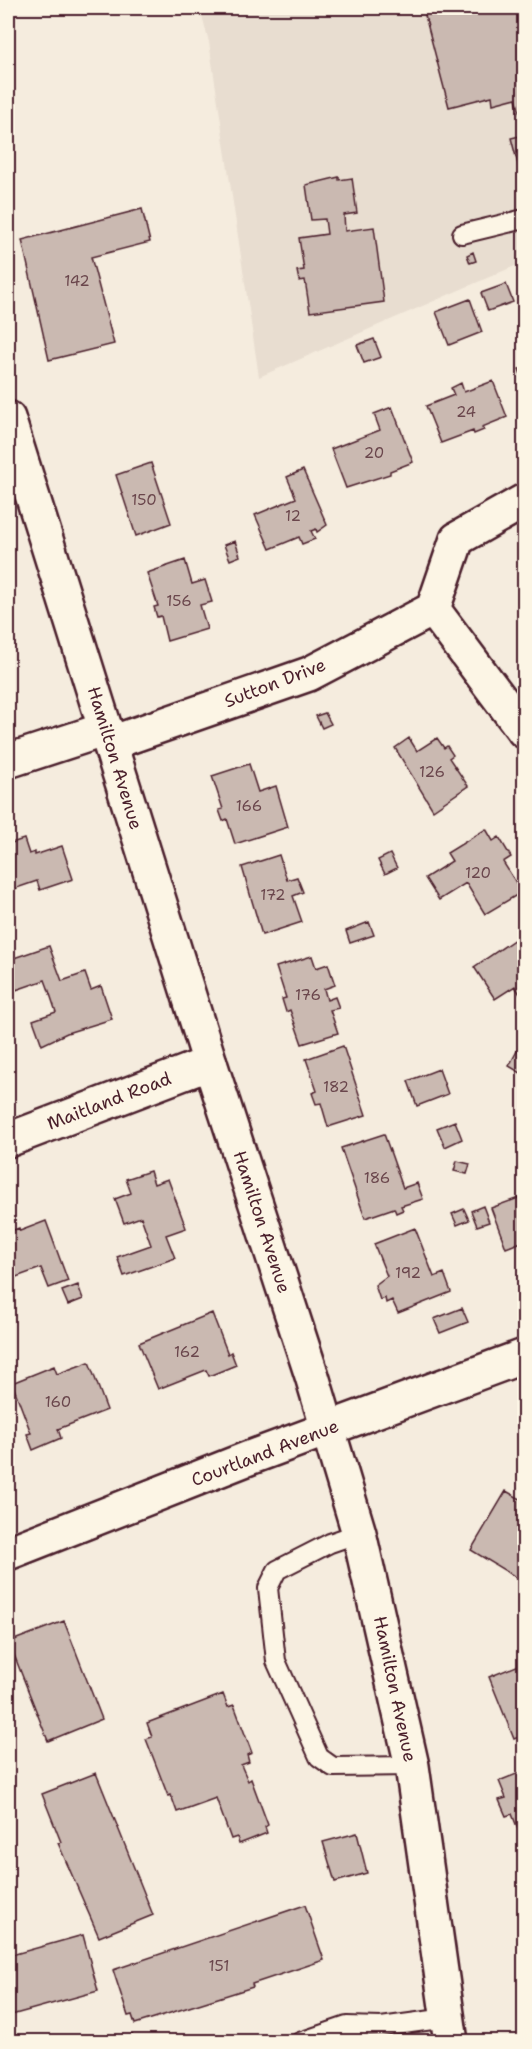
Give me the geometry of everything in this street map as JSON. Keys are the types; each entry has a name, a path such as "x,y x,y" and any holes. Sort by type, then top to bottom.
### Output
{"street":[{"name":"Hamilton Avenue","path":"8,418 210,1063 329,1429 359,1533 412,1766 449,2030"},
{"path":"525,501 457,539 433,609 525,731"},
{"name":"Sutton Drive","path":"8,761 108,736 309,674 433,609"},
{"name":"Maitland Road","path":"8,1140 210,1063"},
{"name":"Courtland Avenue","path":"8,1553 525,1356"}],"lane":[{"path":"462,234 525,219"},
{"path":"359,1533 330,1543 276,1569 268,1588 276,1661 319,1757 333,1767 412,1766"},
{"path":"300,2042 347,2026 449,2030"}],"shaded area":[{"path":"200,8 524,8 524,262 259,377 209,42"}],"building":[{"path":"423,8 524,8 524,130 516,98 493,104 492,96 449,107"},
{"path":"524,135 524,187 511,138"},
{"path":"339,177 339,180 352,178 357,213 344,215 345,231 374,227 384,302 310,312 305,280 299,281 297,271 304,270 299,238 327,234 325,219 311,220 306,185"},
{"path":"142,209 150,242 91,257 114,344 49,360 22,240"},
{"path":"473,252 476,261 470,263 467,255"},
{"path":"506,284 513,302 488,311 481,293"},
{"path":"470,299 482,332 449,345 436,312"},
{"path":"374,339 381,357 364,363 357,345"},
{"path":"524,368 524,383 519,369"},
{"path":"493,381 507,417 482,427 484,430 474,434 473,431 441,443 426,406 454,395 451,388 461,383 464,392"},
{"path":"392,407 413,462 390,471 390,474 346,488 331,449 380,430 374,414"},
{"path":"151,463 171,523 136,536 116,475"},
{"path":"303,470 327,525 317,532 316,529 311,531 315,539 302,544 299,537 270,549 255,515 296,498 287,477"},
{"path":"235,541 240,556 230,560 224,545"},
{"path":"185,560 192,584 205,580 212,602 200,605 207,629 167,641 161,616 157,617 154,607 158,606 147,573"},
{"path":"325,713 331,724 322,728 316,716"},
{"path":"409,738 417,751 437,738 444,748 447,746 453,755 449,758 468,786 433,810 395,748"},
{"path":"249,764 258,792 276,786 288,827 235,844 227,819 223,821 219,810 223,809 212,776"},
{"path":"486,829 493,841 499,837 511,857 503,862 522,892 485,914 466,883 439,900 425,878 452,861 447,853"},
{"path":"24,839 29,854 35,852 35,855 62,846 73,879 40,890 37,881 8,891 8,844"},
{"path":"390,854 397,868 385,874 378,860"},
{"path":"279,855 287,880 297,877 303,892 293,896 302,922 262,935 242,867"},
{"path":"369,922 374,935 350,943 346,931"},
{"path":"524,933 524,1001 515,986 495,999 474,967"},
{"path":"49,946 62,981 85,973 91,990 101,986 112,1019 67,1033 42,1045 33,1020 56,1012 45,980 16,990 8,960"},
{"path":"312,956 316,968 328,964 335,985 324,989 327,1000 335,997 339,1008 330,1010 338,1033 302,1044 290,1010 286,1012 282,999 286,998 276,967"},
{"path":"524,1038 524,1075 509,1066"},
{"path":"343,1046 366,1115 328,1127 321,1103 316,1104 312,1093 317,1091 306,1059"},
{"path":"439,1069 448,1094 417,1106 408,1081"},
{"path":"455,1121 462,1139 445,1147 437,1128"},
{"path":"384,1134 403,1188 417,1183 423,1199 401,1206 403,1210 396,1213 394,1208 365,1218 341,1148"},
{"path":"457,1161 470,1164 467,1174 454,1171"},
{"path":"150,1171 154,1184 168,1179 186,1228 166,1235 175,1258 124,1276 117,1257 151,1245 141,1217 124,1223 115,1199 131,1193 126,1179"},
{"path":"524,1196 524,1241 506,1248 491,1208"},
{"path":"483,1206 489,1222 477,1226 471,1211"},
{"path":"464,1209 469,1220 457,1225 452,1214"},
{"path":"46,1221 68,1281 49,1288 41,1268 8,1280 8,1232 19,1228 20,1231"},
{"path":"415,1228 434,1277 444,1273 451,1292 398,1313 392,1300 386,1303 385,1298 380,1300 375,1285 387,1276 374,1244"},
{"path":"78,1285 83,1299 68,1305 62,1291"},
{"path":"462,1308 468,1322 440,1333 434,1319"},
{"path":"212,1313 228,1354 231,1352 236,1365 209,1376 206,1370 158,1389 139,1343"},
{"path":"89,1362 107,1410 58,1429 61,1438 33,1450 27,1434 31,1433 12,1383 54,1366 57,1374"},
{"path":"506,1491 524,1501 524,1582 471,1550"},
{"path":"64,1621 102,1719 48,1741 9,1642"},
{"path":"524,1663 524,1735 514,1739 489,1677"},
{"path":"223,1694 228,1707 234,1705 252,1753 247,1755 249,1762 241,1765 248,1781 251,1779 268,1825 265,1827 267,1833 239,1844 237,1837 231,1839 216,1798 177,1812 171,1795 168,1796 146,1739 152,1737 147,1723"},
{"path":"524,1771 524,1836 522,1831 519,1832 512,1814 506,1816 499,1800 506,1798 499,1781"},
{"path":"96,1773 153,1915 99,1937 58,1843 61,1842 42,1794"},
{"path":"357,1833 367,1873 335,1882 323,1842"},
{"path":"305,1905 324,1960 252,1984 253,1987 135,2024 132,2015 128,2016 113,1970"},
{"path":"83,1935 98,1991 8,2016 8,1956"}]}
